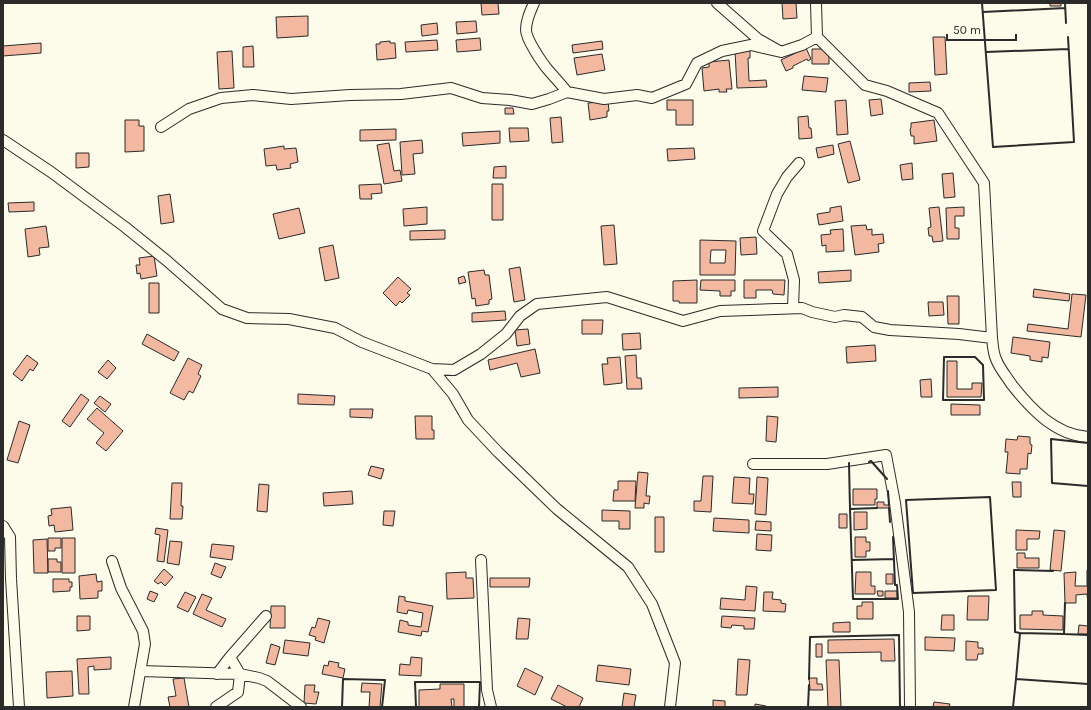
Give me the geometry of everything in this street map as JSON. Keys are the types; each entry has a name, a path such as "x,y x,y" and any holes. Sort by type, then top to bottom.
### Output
{"street":[{"path":"534,3 527,19 526,31 530,41 548,70 560,82 567,92"},
{"path":"717,3 758,39 780,52"},
{"path":"816,3 818,37 865,85 887,91 938,113 984,183 992,338 996,360 1007,378 1028,405 1050,424 1079,436 1088,437"},
{"path":"161,127 189,109 214,100 253,95 291,99 350,94 401,94 450,88 482,98 510,100 532,104 567,92 604,99 636,95 652,98 686,84 697,63 722,51 752,45 780,52 802,45 818,37"},
{"path":"3,140 51,172 124,227 166,260 222,309 247,318 289,319 335,328 362,342 432,369 454,370 481,354 506,334 520,316 537,304 606,297 683,321 720,311 802,308 812,312 835,317 844,315 862,317 874,327 890,330 959,334 992,338"},
{"path":"793,308 794,280 788,254 764,231 777,194 787,177 799,163"},
{"path":"432,369 453,394 468,420 498,452 557,510 628,567 652,604 675,663 670,707"},
{"path":"754,464 827,464 886,455 895,502 909,612 910,707"},
{"path":"3,526 10,537 11,579 19,707"},
{"path":"481,560 487,690 491,707"},
{"path":"112,561 121,588 143,631 145,644 134,707"},
{"path":"217,674 266,616"},
{"path":"216,707 238,692 240,674 230,657"},
{"path":"140,671 240,674 259,678 267,681 301,707"}],"building":[{"path":"481,3 498,3 499,14 482,15"},
{"path":"782,3 796,3 797,18 783,19"},
{"path":"1050,3 1061,3 1061,6 1050,6"},
{"path":"308,16 308,36 277,38 276,17"},
{"path":"476,21 477,32 457,34 456,22"},
{"path":"437,23 438,34 422,36 421,25"},
{"path":"933,37 945,37 947,74 935,75"},
{"path":"480,38 481,50 457,52 456,40"},
{"path":"437,40 438,50 406,52 405,42"},
{"path":"390,41 390,43 395,43 396,58 377,60 376,44"},
{"path":"602,41 603,49 573,53 572,45"},
{"path":"41,43 41,53 3,56 3,46"},
{"path":"253,46 254,67 243,67 243,47"},
{"path":"806,48 811,59 808,61 807,59 786,71 781,60"},
{"path":"812,49 829,49 829,64 812,64"},
{"path":"750,50 750,58 748,58 749,81 766,80 767,87 737,88 735,51"},
{"path":"232,51 234,88 219,89 217,52"},
{"path":"602,54 605,70 577,75 574,58"},
{"path":"729,60 732,89 726,89 727,92 719,92 719,89 704,91 702,68 709,67 709,62"},
{"path":"804,76 828,78 826,92 802,90"},
{"path":"930,82 931,91 909,92 909,83"},
{"path":"881,99 883,114 871,116 869,100"},
{"path":"667,100 693,100 693,125 676,125 676,110 667,110"},
{"path":"846,100 848,134 837,135 835,101"},
{"path":"608,101 609,111 607,111 607,117 590,120 588,103"},
{"path":"505,108 513,108 514,114 505,114"},
{"path":"808,116 812,138 799,139 798,117"},
{"path":"561,117 563,142 552,143 550,118"},
{"path":"125,120 139,120 139,126 144,126 144,151 125,152"},
{"path":"934,120 937,141 914,144 914,136 911,136 910,129 911,123"},
{"path":"509,128 528,128 529,141 510,142"},
{"path":"396,129 396,140 360,141 360,130"},
{"path":"500,131 500,143 463,146 462,133"},
{"path":"422,140 423,153 413,154 415,174 402,175 400,142"},
{"path":"850,141 860,180 848,183 838,144"},
{"path":"389,143 394,171 400,170 402,181 384,184 377,145"},
{"path":"833,145 834,154 818,158 816,148"},
{"path":"284,146 284,149 296,148 298,162 290,164 291,168 277,170 276,165 266,166 264,149"},
{"path":"694,148 695,159 668,161 667,149"},
{"path":"76,153 89,153 89,167 76,168"},
{"path":"912,163 913,179 902,180 900,165"},
{"path":"506,166 506,178 493,178 494,167"},
{"path":"953,173 955,197 944,198 942,174"},
{"path":"381,184 382,193 371,194 372,199 360,199 359,185"},
{"path":"492,184 503,184 503,220 492,220"},
{"path":"170,194 174,222 161,224 158,196"},
{"path":"34,202 34,211 9,212 8,203"},
{"path":"841,206 843,221 819,225 817,214 830,212 830,208"},
{"path":"427,207 427,224 404,226 403,209"},
{"path":"939,207 943,241 933,242 932,236 929,236 928,228 931,227 929,208"},
{"path":"964,207 964,216 955,216 955,228 959,228 959,239 947,239 946,208"},
{"path":"299,208 305,233 279,239 273,214"},
{"path":"614,225 617,264 604,265 601,226"},
{"path":"866,225 867,230 872,229 872,235 883,234 884,243 878,244 879,252 855,255 851,226"},
{"path":"46,226 49,247 39,248 40,255 28,257 25,229"},
{"path":"843,229 844,251 826,252 826,245 822,246 821,235 831,234 830,230"},
{"path":"445,230 445,239 410,240 410,231"},
{"path":"756,237 757,254 741,255 740,238"},
{"path":"700,240 736,241 735,275 700,275","holes":["711,250 726,250 725,263 710,263"]},
{"path":"333,245 339,278 325,281 319,248"},
{"path":"154,256 157,276 141,279 140,273 137,274 136,265 140,265 139,258"},
{"path":"520,267 525,300 514,302 509,269"},
{"path":"484,270 485,275 489,275 492,299 489,300 489,304 476,306 475,298 472,299 468,272"},
{"path":"851,270 851,281 819,283 818,272"},
{"path":"464,276 466,282 459,284 458,278"},
{"path":"398,277 411,289 407,293 410,295 402,303 400,301 396,306 383,293"},
{"path":"697,280 697,303 679,303 679,301 673,301 673,281"},
{"path":"701,280 735,280 735,291 731,291 731,296 720,296 720,291 700,290"},
{"path":"744,280 785,280 784,295 773,294 772,290 756,290 756,298 744,298"},
{"path":"149,283 159,283 159,313 149,313"},
{"path":"1034,289 1070,294 1069,301 1033,297"},
{"path":"1072,294 1086,295 1081,337 1027,331 1028,324 1068,329"},
{"path":"947,296 959,296 959,324 948,324"},
{"path":"928,302 943,302 944,315 929,316"},
{"path":"505,311 506,320 472,322 472,313"},
{"path":"582,320 603,320 602,334 582,334"},
{"path":"528,329 530,344 517,346 515,330"},
{"path":"640,333 641,349 623,350 622,334"},
{"path":"147,334 179,352 174,361 142,344"},
{"path":"1013,337 1050,342 1048,358 1042,357 1042,362 1030,360 1030,356 1011,353"},
{"path":"875,345 876,361 847,363 846,347"},
{"path":"535,349 540,373 521,377 517,363 490,370 488,360"},
{"path":"27,355 38,363 33,371 30,369 22,381 13,374"},
{"path":"636,355 637,378 641,378 642,389 627,389 625,356"},
{"path":"620,357 622,383 604,385 602,364 608,364 607,358"},
{"path":"188,358 202,365 198,374 201,376 193,393 189,391 184,400 170,393"},
{"path":"108,360 116,368 107,379 98,372"},
{"path":"947,361 957,361 957,389 972,389 972,383 982,383 981,397 947,397"},
{"path":"931,379 932,397 921,397 920,380"},
{"path":"778,387 778,397 739,398 739,388"},
{"path":"81,394 89,400 70,427 62,421"},
{"path":"298,394 335,396 334,405 298,404"},
{"path":"100,396 111,404 105,412 94,403"},
{"path":"951,404 980,405 980,415 951,415"},
{"path":"97,408 123,431 106,451 96,443 104,433 87,419"},
{"path":"350,409 373,409 372,418 350,417"},
{"path":"415,416 432,416 432,430 434,430 434,439 416,439"},
{"path":"767,416 778,417 776,442 766,441"},
{"path":"19,421 30,425 18,463 7,460"},
{"path":"1018,436 1030,437 1030,444 1032,445 1031,454 1028,453 1027,469 1020,469 1020,474 1006,473 1008,452 1005,452 1006,439 1017,440"},
{"path":"371,466 384,469 381,479 368,475"},
{"path":"638,472 648,473 646,496 650,496 649,504 644,503 644,508 635,508"},
{"path":"703,476 713,476 711,512 694,511 694,501 701,501"},
{"path":"734,477 750,478 749,494 754,494 753,504 732,503"},
{"path":"757,477 768,478 766,515 755,514"},
{"path":"618,481 636,481 635,501 613,501 614,490 618,490"},
{"path":"1012,482 1021,482 1021,497 1013,497"},
{"path":"172,483 182,483 182,519 170,519"},
{"path":"259,484 269,485 267,512 257,511"},
{"path":"853,489 877,489 877,499 875,499 875,505 853,505"},
{"path":"352,491 353,504 324,506 323,493"},
{"path":"877,502 884,502 884,505 889,505 889,508 877,508"},
{"path":"71,507 73,530 55,532 54,525 49,526 48,516 52,515 51,509"},
{"path":"602,510 630,511 630,529 619,529 619,521 602,521"},
{"path":"384,511 395,511 393,526 383,525"},
{"path":"854,512 867,512 867,529 854,530"},
{"path":"839,514 847,514 847,528 839,528"},
{"path":"655,517 664,517 664,552 655,552"},
{"path":"714,518 749,520 749,533 713,531"},
{"path":"756,521 771,522 771,531 755,530"},
{"path":"156,528 168,530 164,562 157,561 160,535 155,534"},
{"path":"1016,530 1040,531 1039,539 1027,539 1027,550 1016,550"},
{"path":"1054,530 1065,531 1061,571 1050,570"},
{"path":"757,534 772,535 771,551 756,550"},
{"path":"855,537 866,537 866,542 870,542 870,551 866,551 866,557 855,557"},
{"path":"48,538 61,538 61,548 55,548 55,551 48,551"},
{"path":"62,538 75,538 75,573 62,573"},
{"path":"47,539 48,573 34,573 33,540"},
{"path":"170,541 182,542 179,565 167,563"},
{"path":"212,544 234,546 232,560 210,557"},
{"path":"1017,553 1025,553 1025,558 1039,558 1039,568 1017,568"},
{"path":"48,559 57,559 57,562 61,562 61,572 48,572"},
{"path":"215,563 226,567 221,578 211,574"},
{"path":"164,569 173,577 165,586 161,582 158,584 154,581"},
{"path":"1087,570 1088,605 1087,594 1076,595 1076,603 1065,603 1064,573 1076,572 1075,586 1087,586"},
{"path":"466,572 466,578 473,578 474,598 447,599 446,573"},
{"path":"856,572 871,572 871,586 875,586 875,594 855,594"},
{"path":"96,574 97,582 102,581 102,591 98,591 98,598 80,599 79,576"},
{"path":"886,574 893,574 893,584 886,584"},
{"path":"490,578 530,578 529,587 490,587"},
{"path":"53,579 69,579 69,582 72,582 70,591 53,592"},
{"path":"746,586 757,587 755,611 720,609 721,598 745,600"},
{"path":"150,591 158,594 154,602 147,599"},
{"path":"877,591 883,591 883,596 878,596"},
{"path":"885,591 897,591 897,598 885,598"},
{"path":"185,592 196,597 188,612 177,607"},
{"path":"764,592 773,592 772,599 781,600 781,603 786,604 785,612 763,611"},
{"path":"202,594 212,598 206,610 226,619 222,627 193,614"},
{"path":"399,596 405,597 405,601 433,606 428,632 422,631 421,636 398,632 400,620 408,622 408,625 421,627 423,613 408,610 407,614 397,612"},
{"path":"968,596 989,596 988,620 967,620"},
{"path":"862,602 873,602 873,619 857,619 857,606 862,606"},
{"path":"271,606 285,606 285,628 270,628"},
{"path":"1032,611 1043,611 1043,615 1063,616 1063,630 1020,629 1020,615 1032,615"},
{"path":"942,615 954,615 954,630 941,630"},
{"path":"77,616 90,616 90,630 77,631"},
{"path":"722,616 755,618 754,629 744,629 744,626 732,625 731,628 721,627"},
{"path":"318,618 330,621 324,643 315,640 316,637 309,635 312,627 315,628"},
{"path":"518,618 530,619 528,639 516,639"},
{"path":"850,622 850,632 833,632 833,623"},
{"path":"1079,625 1088,626 1088,634 1078,634"},
{"path":"925,637 955,638 954,651 925,650"},
{"path":"894,639 895,661 881,661 881,652 828,653 828,640"},
{"path":"285,640 310,643 308,656 283,653"},
{"path":"966,641 978,642 978,648 983,648 983,654 978,654 977,660 966,660"},
{"path":"271,644 280,647 275,665 266,663"},
{"path":"816,644 822,644 822,657 816,657"},
{"path":"111,657 111,669 94,670 94,666 88,667 89,694 79,694 77,659"},
{"path":"411,657 422,658 421,676 399,675 400,664 410,665"},
{"path":"738,659 750,660 747,695 736,695"},
{"path":"826,660 839,660 841,707 828,707"},
{"path":"329,661 339,663 338,667 345,669 343,678 322,674 324,665 328,666"},
{"path":"598,665 631,669 629,685 596,681"},
{"path":"525,668 543,677 535,695 517,686"},
{"path":"72,671 73,696 47,698 46,672"},
{"path":"184,678 189,707 170,707 168,697 176,696 173,679"},
{"path":"809,678 817,678 817,684 822,684 823,690 810,690"},
{"path":"362,683 382,684 380,707 369,707 370,692 361,692"},
{"path":"440,684 464,684 464,707 454,707 454,699 451,699 452,707 419,707 419,690 440,689"},
{"path":"305,685 315,685 314,692 319,692 316,704 304,703"},
{"path":"558,685 583,698 579,707 567,707 551,699"},
{"path":"624,693 636,695 634,707 622,707"},
{"path":"713,700 725,701 725,707 713,707"},
{"path":"934,702 950,704 949,707 933,707"},
{"path":"755,704 766,706 755,707"}],"wall":[{"path":"982,3 993,147 1074,142 1068,37"},
{"path":"1065,3 1066,23"},
{"path":"983,12 1065,8"},
{"path":"986,52 1068,49"},
{"path":"944,357 975,357 983,365 984,400 943,400 944,357"},
{"path":"1088,443 1051,439 1052,483 1088,486"},
{"path":"869,462 871,461 887,479"},
{"path":"849,463 850,509 877,508"},
{"path":"888,491 889,505"},
{"path":"990,497 996,590 913,593 906,500 990,497"},
{"path":"889,508 890,522"},
{"path":"850,509 853,599 898,599 897,585 895,585 893,537"},
{"path":"852,560 894,559"},
{"path":"1020,633 1015,632 1014,570 1053,571"},
{"path":"1065,603 1064,634 1088,635"},
{"path":"1064,634 1020,633 1016,679 1088,684"},
{"path":"809,679 810,637 899,635 900,707"},
{"path":"342,707 343,679 385,680 382,707"},
{"path":"1013,707 1016,679"},
{"path":"416,707 415,682 480,682 479,707"},
{"path":"808,707 809,685"}]}
